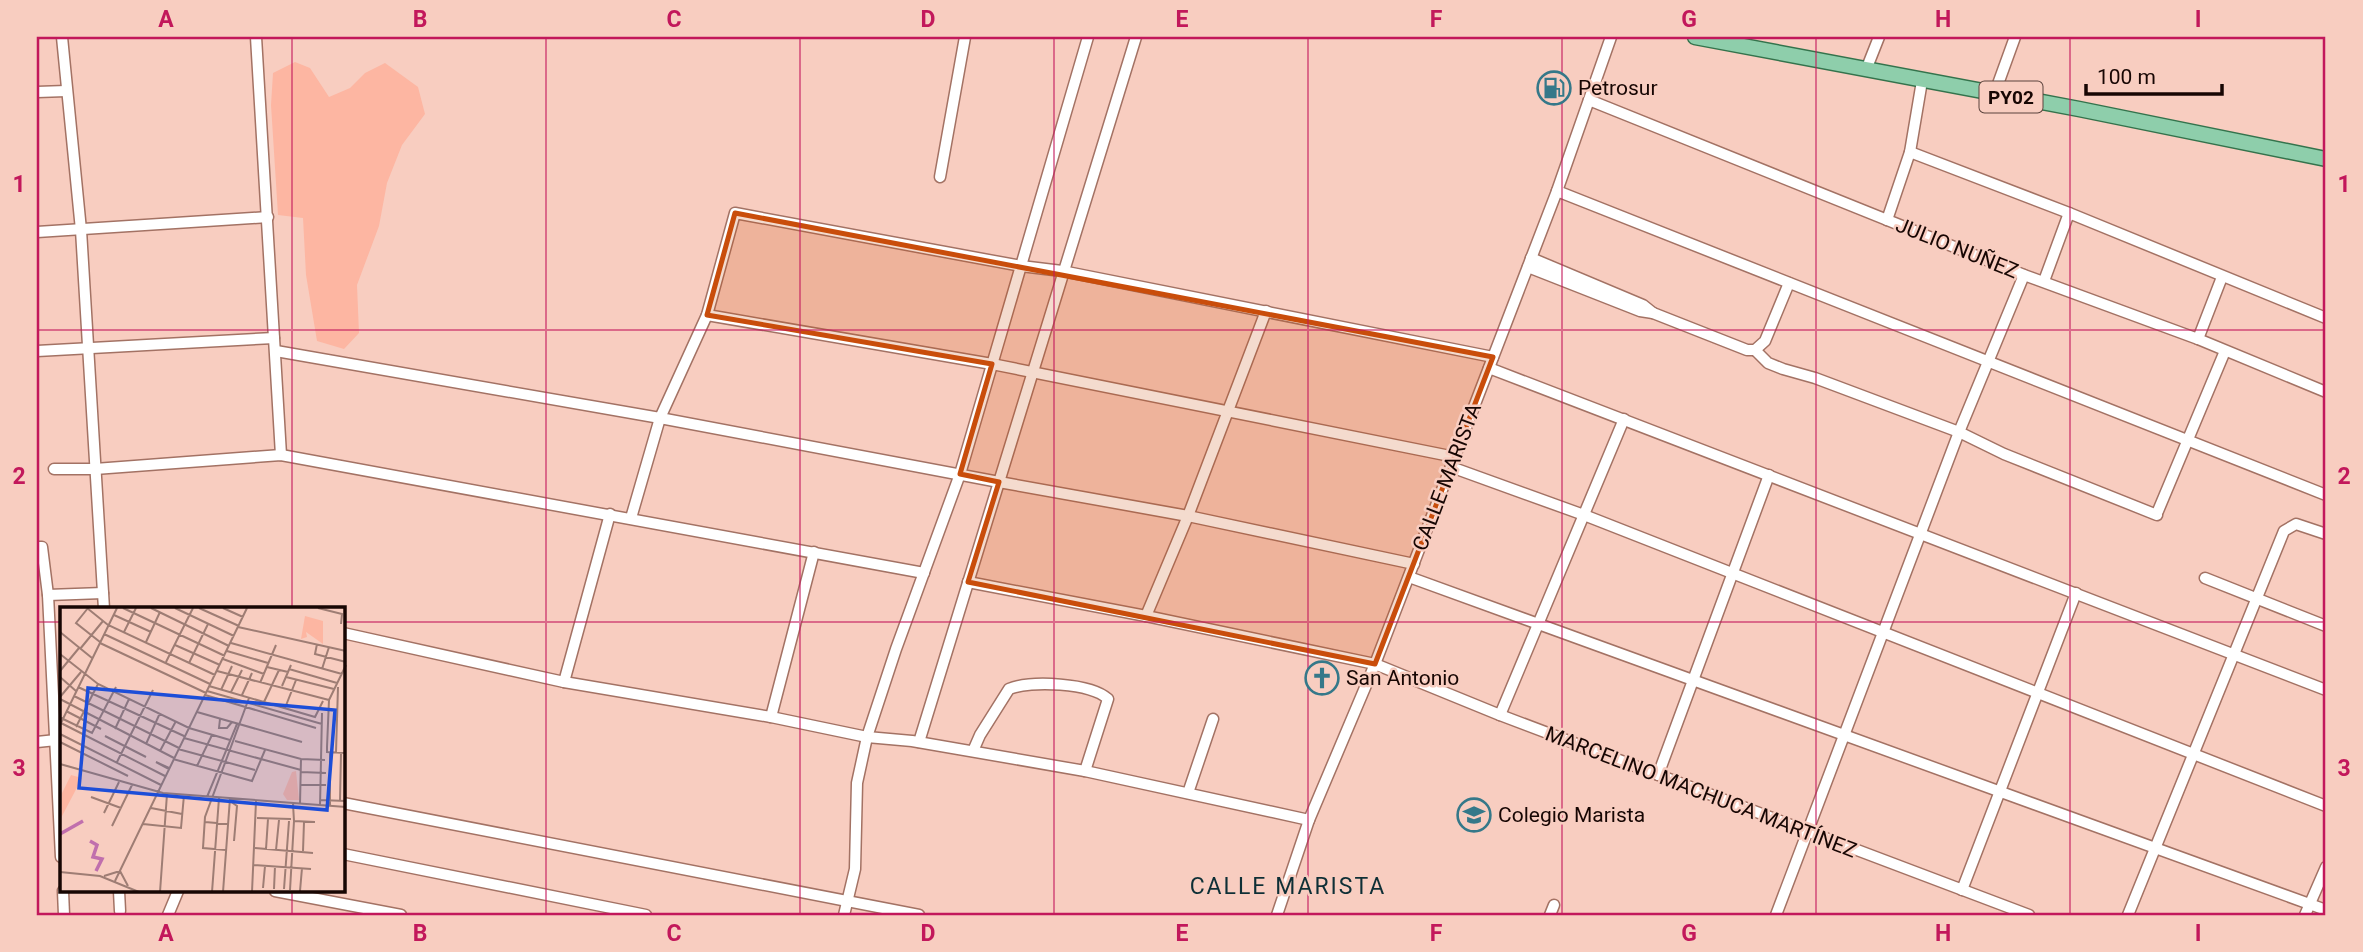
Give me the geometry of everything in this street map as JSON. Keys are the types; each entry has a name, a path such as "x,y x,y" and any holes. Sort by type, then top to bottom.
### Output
{"main road":[{"name":"PY02","path":"1695,37 2326,159"}],"street":[{"path":"62,37 81,230 104,607"},
{"path":"256,37 281,456"},
{"path":"940,177 965,37"},
{"path":"844,915 855,869 857,783 867,737 960,474 1088,37"},
{"path":"919,742 1136,37"},
{"name":"CALLE MARISTA","path":"1276,915 1309,820 1375,664 1530,263 1611,37"},
{"path":"1866,70 1879,37"},
{"path":"1994,94 2015,37"},
{"path":"1887,220 1910,152 1922,81"},
{"path":"37,92 66,91"},
{"name":"JULIO NUÑEZ","path":"1589,100 2024,275 2198,339 2326,392"},
{"path":"1910,152 2069,213 2326,318"},
{"path":"1557,191 2326,495"},
{"path":"631,518 660,418 707,315 735,213 1021,266 1062,271 1266,311 1491,362 1624,419 2326,690"},
{"path":"2043,281 2069,213"},
{"path":"37,232 268,217"},
{"path":"1530,263 1640,311 1653,313 1747,351 1755,350 1765,341 1789,283"},
{"path":"1776,915 1959,432 2024,275"},
{"path":"2198,339 2222,277"},
{"path":"1146,616 1188,516 1266,311"},
{"path":"707,315 992,364 1229,411 1453,462 2326,806"},
{"path":"37,351 274,338"},
{"path":"1755,350 1768,363 1815,377 1959,432 2004,454 2158,513 2225,351"},
{"path":"276,351 660,418 1188,516 1414,564"},
{"path":"1500,715 1624,419"},
{"path":"54,469 95,469 281,456 924,573"},
{"path":"1658,775 1769,475"},
{"path":"564,681 610,514"},
{"path":"2128,915 2284,531 2296,524 2326,534"},
{"path":"37,547 42,547 58,716 55,740 60,838"},
{"path":"771,717 814,552"},
{"path":"1409,577 1845,733 2326,910"},
{"path":"2205,579 2326,626"},
{"name":"MARCELINO MACHUCA MARTÍNEZ","path":"968,582 1375,664 1807,833 2029,915"},
{"path":"48,596 103,593"},
{"path":"1962,890 2076,593"},
{"path":"345,632 564,681 771,717 867,737 919,742 1085,771 1309,820"},
{"path":"973,751 1009,689 1031,684 1086,688 1107,696 1108,699 1085,771"},
{"path":"1188,793 1213,719"},
{"path":"37,742 55,740"},
{"path":"345,803 919,915"},
{"path":"345,854 646,915"},
{"path":"2305,915 2326,867"},
{"path":"63,892 64,915"},
{"path":"119,892 120,911"},
{"path":"168,915 178,892"},
{"path":"280,892 401,915"},
{"path":"575,915 578,902"}],"highlighted area":[{"path":"735,213 1493,357 1375,664 968,582 999,482 960,474 992,364 707,315"}],"shaded area":[{"path":"295,62 310,68 329,97 350,88 365,73 385,63 418,87 425,114 402,145 387,183 379,226 357,285 359,333 344,349 317,341 306,275 303,218 278,215 271,105 273,73"}],"place":[{"name":"Petrosur","path":"1554,88"},
{"name":"San Antonio","path":"1322,678"},
{"name":"Colegio Marista","path":"1474,815"}],"district":[{"name":"CALLE MARISTA","path":"1288,886"}]}
